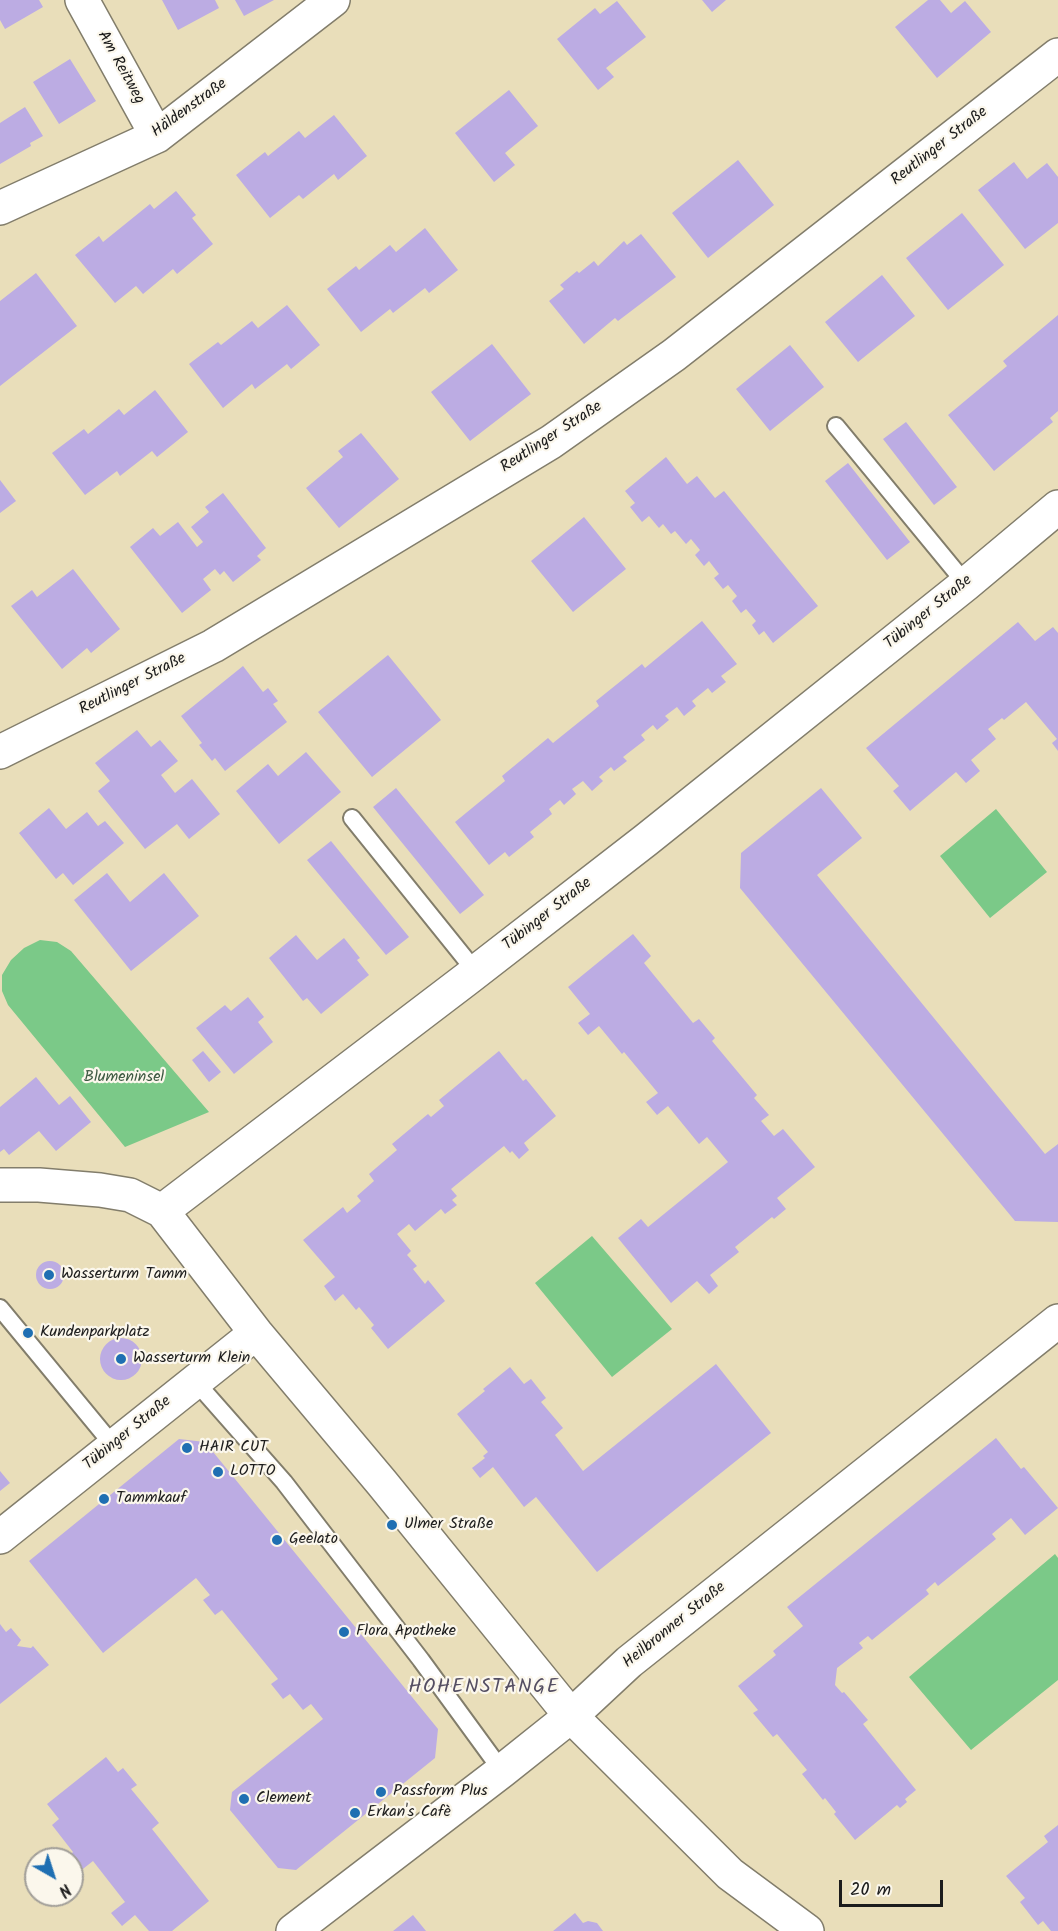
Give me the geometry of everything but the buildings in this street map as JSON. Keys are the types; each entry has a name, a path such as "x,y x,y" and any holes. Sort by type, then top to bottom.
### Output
{"street":[{"name":"Am Reitweg","path":"82,0 157,136"},
{"name":"Häldenstraße","path":"0,208 157,136 333,0"},
{"name":"Reutlinger Straße","path":"0,752 213,646 551,442 674,355 1058,55"},
{"name":"Tübinger Straße","path":"162,1211 646,840 966,584 1058,507"},
{"path":"0,1185 39,1185 100,1190 130,1196 162,1211 256,1333 382,1483 571,1716 730,1874 807,1931"},
{"name":"Heilbronner Straße","path":"293,1931 571,1716 629,1662 1058,1321"},
{"name":"Tübinger Straße","path":"0,1536 256,1333"}],"lane":[{"path":"836,426 966,584"},
{"path":"352,818 476,972"},
{"path":"0,1308 113,1445"},
{"path":"195,1381 284,1482 421,1660 502,1771"}],"green space":[{"path":"996,809 1047,872 990,918 940,856"},
{"name":"Blumeninsel","path":"40,940 57,942 71,951 209,1112 125,1147 8,1005 2,991 2,975 11,960 24,948"},
{"path":"592,1236 672,1329 612,1377 535,1283"},
{"path":"1055,1554 1058,1558 1058,1680 971,1750 909,1677"}],"place":[{"name":"Wasserturm Tamm","path":"49,1275"},
{"name":"Kundenparkplatz","path":"28,1333"},
{"name":"Wasserturm Klein","path":"121,1359"},
{"name":"HAIR CUT","path":"187,1448"},
{"name":"LOTTO","path":"218,1472"},
{"name":"Tammkauf","path":"104,1499"},
{"name":"Ulmer Straße","path":"392,1525"},
{"name":"Geelato","path":"277,1540"},
{"name":"Flora Apotheke","path":"344,1632"},
{"name":"Passform Plus","path":"381,1792"},
{"name":"Clement","path":"244,1799"},
{"name":"Erkan's Cafè","path":"355,1813"}],"district":[{"name":"HOHENSTANGE","path":"484,1689"}]}
